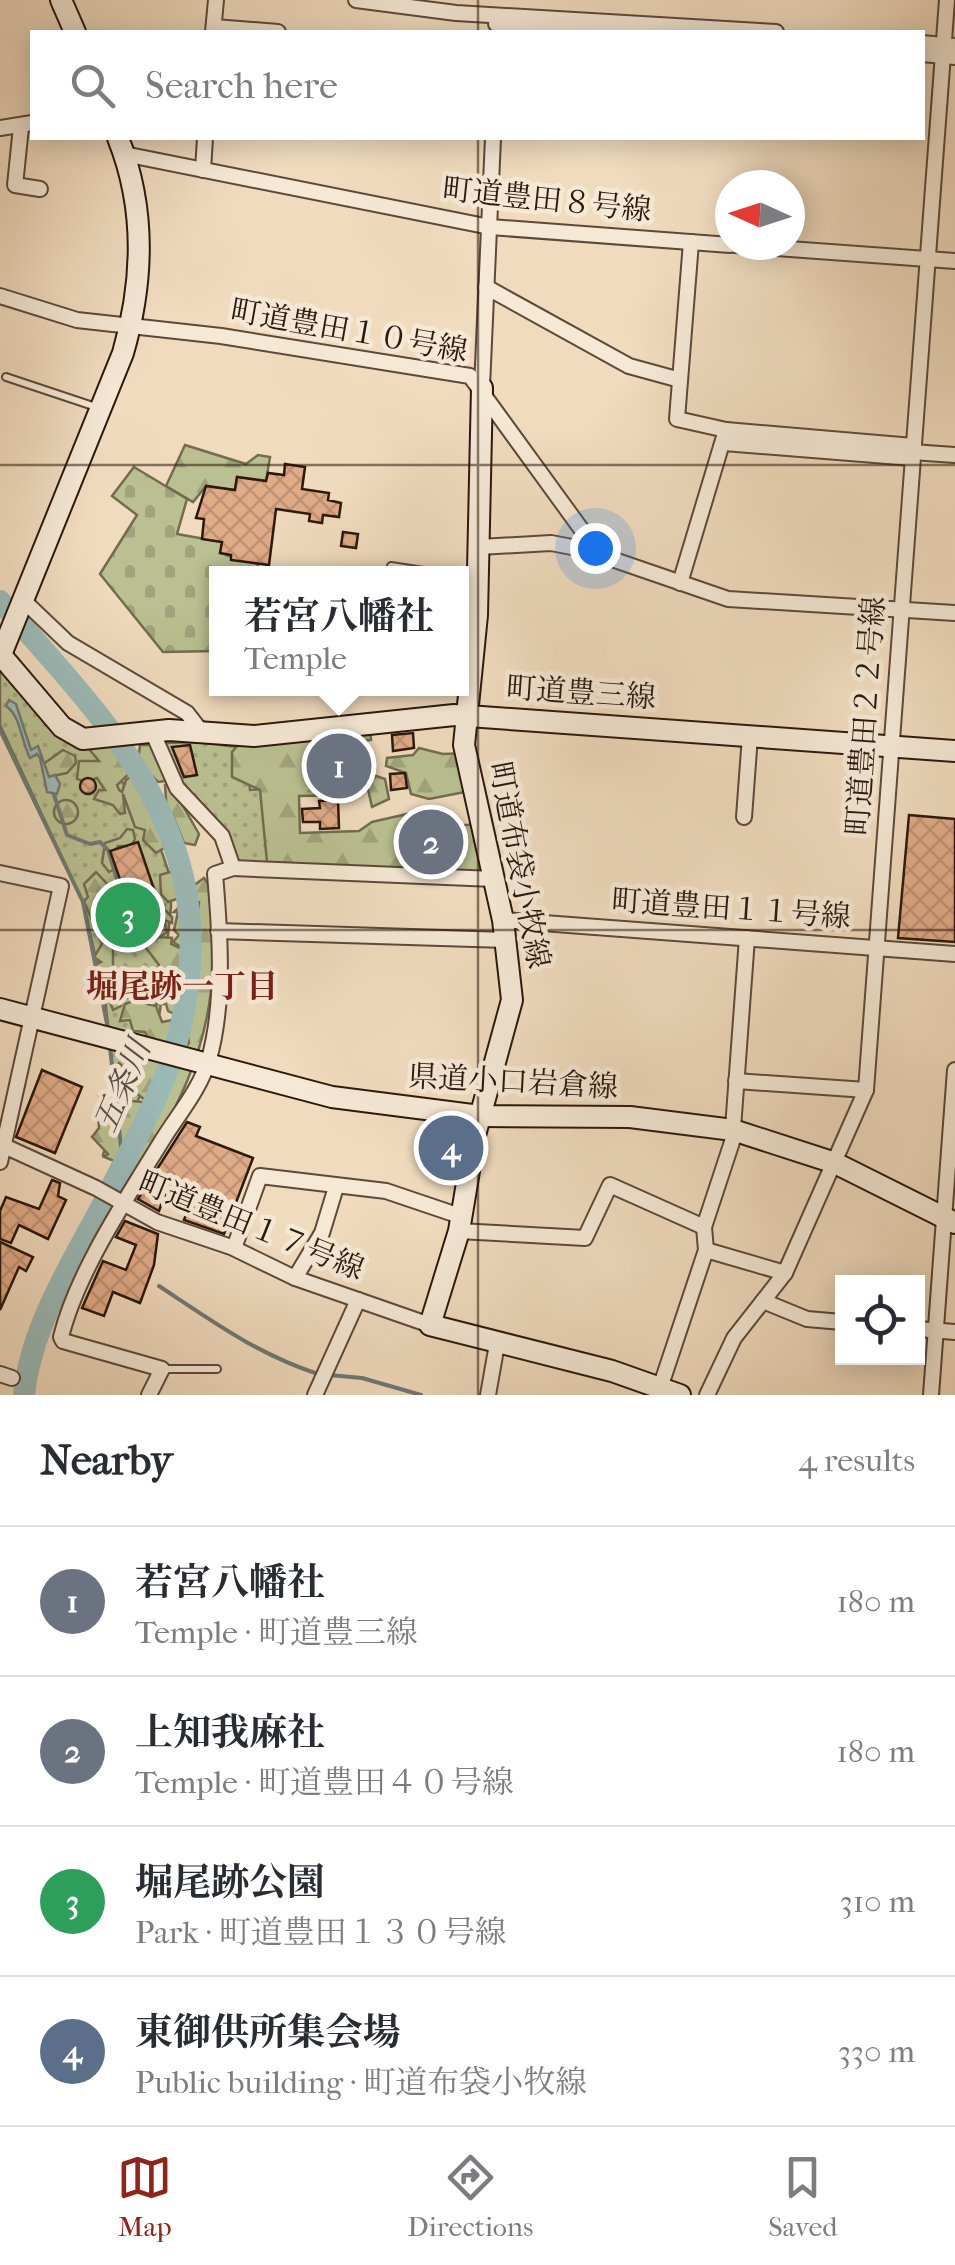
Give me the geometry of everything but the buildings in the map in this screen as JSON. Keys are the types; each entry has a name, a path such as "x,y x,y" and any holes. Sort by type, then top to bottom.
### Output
{"street":[{"path":"61,0 73,30"},
{"path":"214,30 216,0"},
{"path":"356,0 466,7 497,17 604,30"},
{"name":"町道豊田２２号線","path":"707,1395 734,1338 784,1273 866,1090 927,259 949,51 948,0"},
{"path":"497,17 739,30"},
{"path":"925,44 949,51"},
{"path":"0,128 27,125 15,184 40,189"},
{"path":"203,170 206,140"},
{"path":"482,388 493,140"},
{"path":"1,654 130,328 140,248 137,208 121,146"},
{"name":"町道豊田８号線","path":"121,146 203,170 490,227 715,244"},
{"path":"692,242 677,419 725,436 955,454"},
{"name":"町道豊田８号線","path":"805,250 955,261"},
{"path":"486,287 629,366 680,380"},
{"name":"町道豊田１０号線","path":"0,296 77,320 220,336 470,376 593,551"},
{"name":"町道布袋小牧線","path":"470,577 479,547 482,388"},
{"path":"680,583 725,436"},
{"path":"479,547 551,543 593,551 728,599 955,613"},
{"path":"23,601 68,644 187,713 201,731"},
{"name":"町道豊三線","path":"1,654 62,727 76,738 201,731 254,736 413,716 463,715 955,751"},
{"name":"町道布袋小牧線","path":"430,1325 460,1224 480,1116 512,1000 504,930 464,745 464,696"},
{"path":"147,732 177,788 222,836 233,868"},
{"path":"744,817 750,736"},
{"path":"150,1395 162,1369 63,1342 60,1337 74,1297 124,1205 196,1091 217,1000 214,874 233,868 494,879"},
{"path":"0,872 61,886 0,1162"},
{"name":"町道豊田１１号線","path":"218,930 504,930 747,938 955,954"},
{"path":"430,1325 612,1371 670,1391 706,1250 704,1227 732,1130 747,938"},
{"name":"県道小口岩倉線","path":"0,1010 332,1097 480,1116 630,1117 732,1130 835,1163 950,1220"},
{"path":"932,1395 950,1220 955,1070"},
{"path":"736,1081 866,1090"},
{"name":"町道豊田１７号線","path":"2,1145 96,1188 157,1222 234,1248 294,1278 430,1325"},
{"path":"234,1248 260,1176 386,1191 460,1224 586,1238 610,1185 704,1227"},
{"path":"294,1278 322,1233 336,1187"},
{"path":"706,1250 784,1273"},
{"path":"315,1395 358,1300"},
{"path":"763,1301 807,1319 835,1321"},
{"path":"925,1330 955,1332"},
{"path":"488,1395 497,1344"}],"lane":[{"path":"6,376 100,409"},
{"path":"162,1369 217,1368"}],"green space":[{"path":"185,445 246,464 258,455 270,457 266,481 237,478 235,490 206,486 193,502 166,486"},
{"path":"134,467 187,499 177,534 222,542 221,553 258,564 209,566 209,651 163,652 100,574 137,515 112,496"},
{"path":"0,657 115,770 158,841 170,876 171,906 160,1011 142,1092 109,1158 103,1155 117,1110 105,998 83,902 0,725"},
{"path":"370,721 371,740 363,741 359,757 335,761 332,768 334,774 363,771 360,788 351,795 299,796 300,833 359,831 372,822 411,813 439,815 448,826 482,824 494,879 268,872 260,790 232,777 232,752 239,744"},
{"path":"98,742 118,747 120,757 133,770 117,785 122,792 126,780 133,775 166,834 164,848 156,853 143,840 145,830 135,827 123,794 125,813 120,814 113,805 94,799 99,790 105,790 97,778 86,782 77,779 79,761 99,761 89,749"},
{"path":"198,742 245,748 250,790 263,789 273,868 237,863 227,833 191,800 169,768 165,743"},
{"path":"140,745 150,745 167,776 165,781 158,782 138,762"},
{"path":"419,748 443,754 466,753 475,790 429,799 411,794 406,773 386,766 387,758 413,755"},
{"path":"63,750 75,756 76,763 67,773 47,777 42,765"},
{"path":"376,776 385,779 389,799 372,807 367,785"},
{"path":"165,785 171,785 199,834 195,845 184,843 173,816 167,813"},
{"path":"66,800 78,812 66,824 54,812"},
{"path":"127,829 133,830 135,839 131,846 118,846 114,853 115,869 109,872 102,863 105,843 120,838"},
{"path":"177,870 190,888 188,902 193,908 183,938 188,941 183,948 173,942 179,935 174,930 178,912 174,912 185,902 182,897 168,902 161,894 160,875"},
{"path":"96,872 111,888 121,889 125,898 122,906 104,900 103,920 113,927 113,970 106,978 98,974 96,964 101,962 94,957 102,944 84,901 88,897 84,884"},
{"path":"204,878 214,898 216,920 204,1030 185,1087 124,1197 113,1187 119,1179 120,1165 133,1152 135,1136 130,1137 130,1148 117,1162 104,1157 108,1154 92,1137 99,1128 98,1114 104,1108 99,1096 106,1093 113,1116 121,1122 130,1101 143,1102 136,1134 166,1081 175,1075 176,1060 189,1043 186,1023 191,1021 190,979 199,936 195,932 199,902 195,900 193,886"},
{"path":"156,901 172,917 172,923 164,920 167,932 160,937 151,920"},
{"path":"172,938 171,944 187,951 183,991 166,995 181,994 187,1001 176,1015 168,1011 166,1004 156,1004 151,987 159,965 146,948 148,942"},
{"path":"118,975 127,976 130,994 126,999 123,996 121,1006 113,1010 106,991"},
{"path":"133,1001 156,1006 162,1022 177,1019 171,1046 148,1038 145,1032 133,1031 130,1020 120,1021 125,1004"},
{"path":"143,1049 167,1052 164,1079 145,1100 135,1092 120,1102 113,1082 116,1068 119,1063 125,1068 144,1059"}],"water":[{"path":"9,700 16,704 31,750 38,746 49,777 55,775 60,784 57,794 47,792 40,758 37,754 30,758 18,722 6,706"}],"waterway":[{"name":"五条川","path":"0,601 86,699 123,748 153,798 176,852 189,909 190,972 171,1062 145,1122 44,1319 24,1395"},
{"path":"0,730 83,902 108,1029"},
{"path":"54,795 67,835 90,844 100,842 108,850 124,902"},
{"path":"110,1048 123,1164"},
{"path":"159,1286 255,1347 318,1374"},
{"path":"329,1375 362,1378 421,1395"}],"place":[{"name":"若宮八幡社","path":"339,766"},
{"name":"上知我麻社","path":"431,842"},
{"name":"堀尾跡公園","path":"128,915"},
{"name":"東御供所集会場","path":"451,1148"}],"district":[{"name":"堀尾跡一丁目","path":"182,986"}]}
